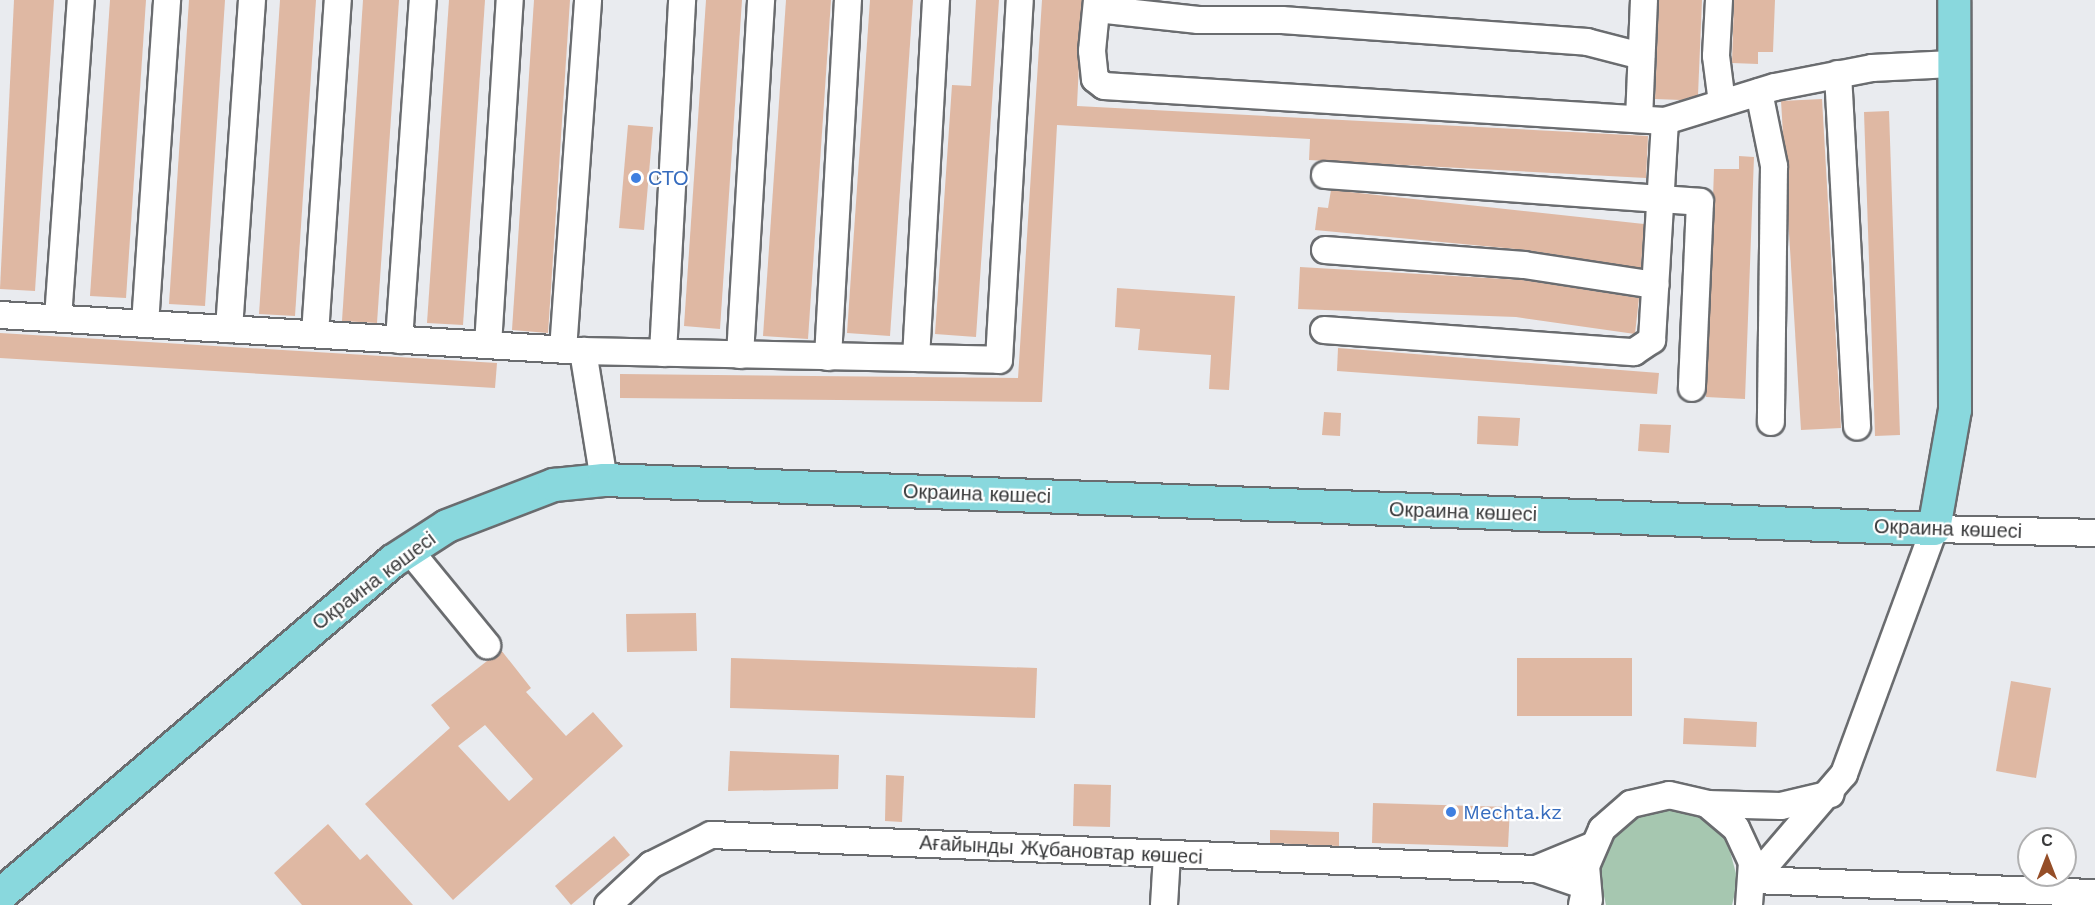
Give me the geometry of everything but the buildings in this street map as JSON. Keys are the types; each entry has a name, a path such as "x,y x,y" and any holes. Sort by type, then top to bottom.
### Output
{"main road":[{"path":"1934,529 1955,410 1952,64 1954,0"},
{"name":"Окраина көшесі","path":"0,896 410,550 447,526 515,496 554,485 604,480 1934,529"}],"street":[{"path":"58,318 81,0"},
{"path":"145,324 167,0"},
{"path":"229,329 252,0"},
{"path":"315,334 338,0"},
{"path":"399,340 423,0"},
{"path":"488,345 510,0"},
{"path":"588,0 573,351 604,480"},
{"path":"663,353 682,0"},
{"path":"740,355 761,0"},
{"path":"828,357 848,0"},
{"path":"916,358 936,0"},
{"path":"0,315 573,351 999,360 1020,0"},
{"path":"1639,119 1644,0"},
{"path":"1719,0 1716,56 1722,104"},
{"path":"1641,56 1587,42 1282,20 1198,20 1097,4 1093,60 1095,79 1104,86 1665,121 1759,92 1838,74 1952,64"},
{"path":"1838,74 1857,426"},
{"path":"1759,92 1774,166 1771,422"},
{"path":"1324,330 1634,352 1652,340 1665,121"},
{"path":"1325,175 1700,202 1692,388"},
{"path":"1325,250 1524,265 1655,285"},
{"path":"1751,893 1831,794 1854,751 1934,529"},
{"name":"Окраина көшесі","path":"1934,529 2095,533"},
{"path":"410,550 487,645"},
{"path":"1536,869 1586,899 1592,846 1615,815 1649,797 1688,797 1707,804 1781,806 1831,794"},
{"path":"1707,804 1741,836 1751,893"},
{"name":"Ағайынды Жұбановтар көшесі","path":"608,905 651,865 711,835 1536,869"},
{"path":"1536,869 1592,846"},
{"path":"1164,905 1167,855"},
{"path":"1751,893 2068,898 2095,893"}],"green space":[{"path":"1672,808 1694,812 1727,840 1738,881 1732,905 1606,905 1599,874 1614,834 1630,819"}],"place":[{"name":"СТО","path":"636,178"},
{"name":"Mechta.kz","path":"1451,812"}]}
